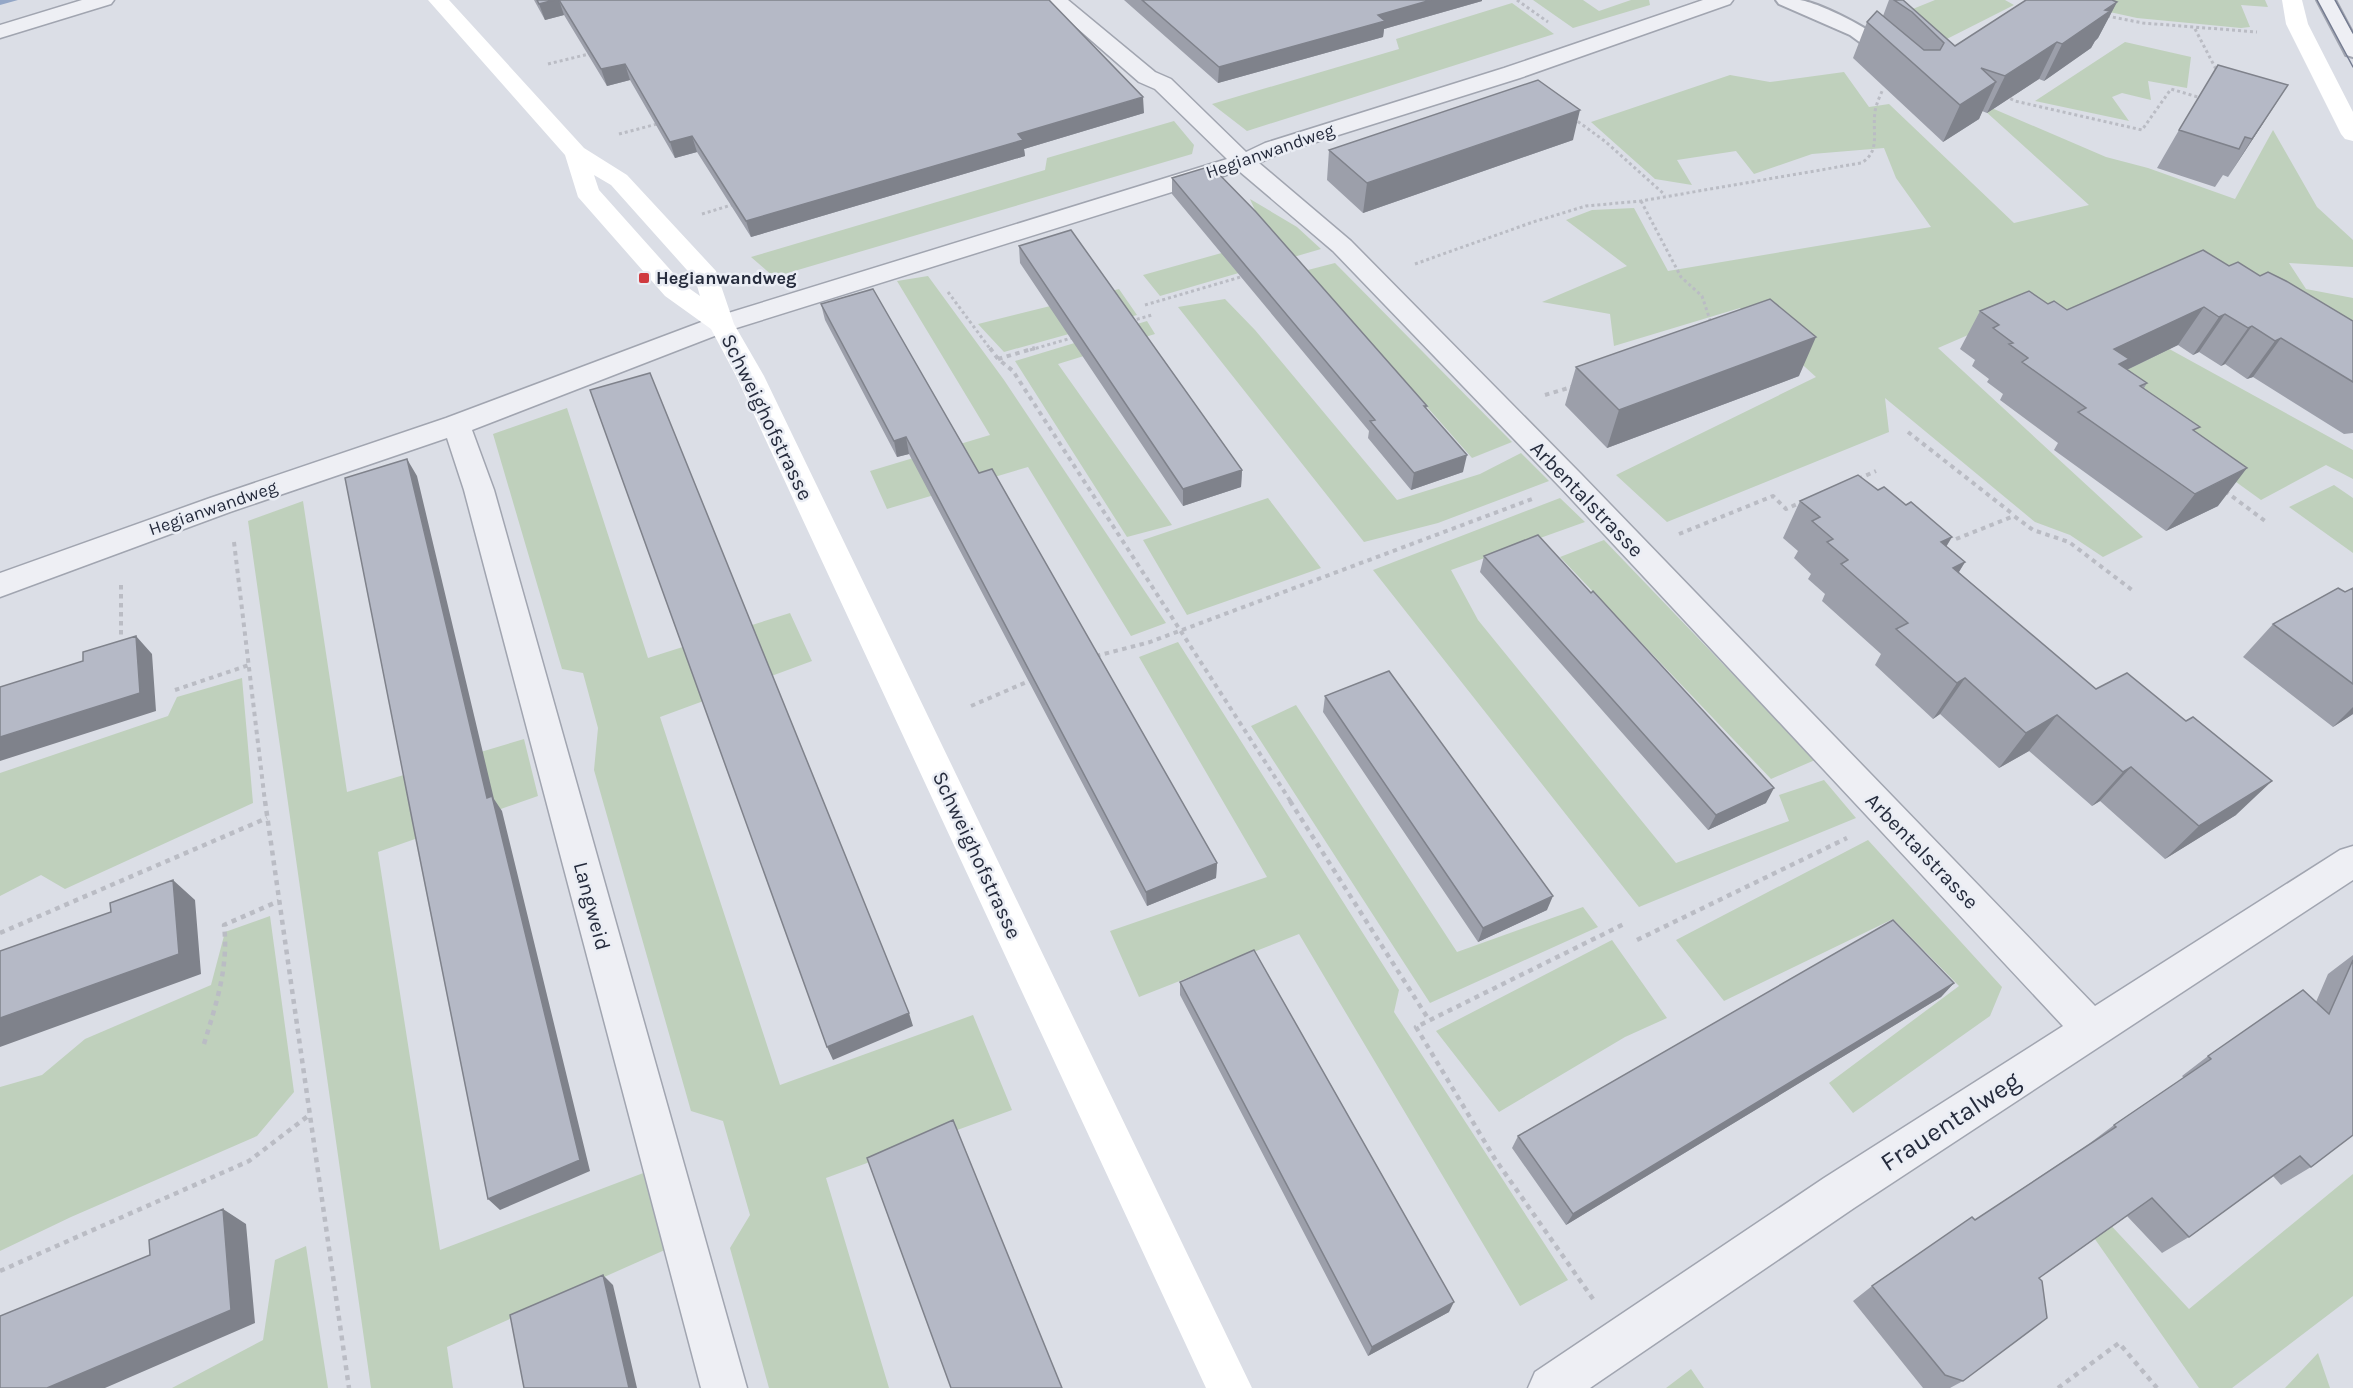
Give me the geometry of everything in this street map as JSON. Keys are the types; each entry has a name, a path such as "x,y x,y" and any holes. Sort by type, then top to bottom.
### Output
{"main road":[{"name":"Schweighofstrasse","path":"438,0 576,153 619,180 707,278 721,324 750,376 1229,1388"},
{"path":"2292,0 2297,24 2353,134"},
{"name":"Schweighofstrasse","path":"576,153 587,192 674,290 721,324"}],"street":[{"path":"0,32 104,0"},
{"name":"Arbentalstrasse","path":"1055,0 1147,76 1163,84 1243,162 1350,254 1571,481 2091,1029"},
{"name":"Hegianwandweg","path":"0,585 220,505 456,425 721,324 1243,162 1273,148 1512,73 1723,0"},
{"name":"Langweid","path":"456,425 479,490 724,1388"},
{"name":"Frauentalweg","path":"1551,1388 1839,1193 2353,861"}],"lane":[{"path":"1785,0 1828,17 1870,39 1890,54 1917,81"},
{"path":"2326,0 2353,51"}],"path":[{"path":"2107,16 2143,23 2249,33 2259,32 2260,29"},
{"path":"2194,28 2222,80"},
{"path":"545,65 601,51"},
{"path":"1425,261 1533,222 1586,206 1641,201 1665,195 1861,163 1870,158 1874,152 1875,110 1883,89 1917,81"},
{"path":"2005,96 2015,101 2142,130 2171,89 2203,98"},
{"path":"1569,116 1606,142 1665,195"},
{"path":"609,136 665,122"},
{"path":"1641,201 1681,277 1702,296 1712,321 1710,329"},
{"path":"692,217 737,204"},
{"path":"929,260 932,270 998,359 1013,371 1182,630 1429,1020"},
{"path":"1145,305 1255,273"},
{"path":"1130,321 1152,315"},
{"path":"998,359 1086,334"},
{"path":"1541,396 1584,382"},
{"path":"1908,432 2033,530 2069,542 2132,590"},
{"path":"1856,479 1876,471"},
{"path":"2219,486 2265,520"},
{"path":"1671,537 1773,496 1786,509 1806,500"},
{"path":"1092,657 1150,642 1535,498"},
{"path":"1956,539 2014,516"},
{"path":"232,530 267,819 349,1388"},
{"path":"121,578 121,638"},
{"path":"175,690 249,665"},
{"path":"971,706 1029,681"},
{"path":"0,933 267,819"},
{"path":"1637,940 1848,838"},
{"path":"204,1044 225,975 228,945 224,925 279,901"},
{"path":"1593,1299 1496,1159 1416,1027 1624,924"},
{"path":"0,1271 249,1161 309,1116"},
{"path":"2058,1388 2119,1343 2157,1388"}],"green space":[{"path":"1533,0 1583,0 1599,11 1631,0 1649,0 1650,5 1573,28"},
{"path":"1935,0 2005,0 2014,5 1929,48 1888,19"},
{"path":"2093,0 2265,0 2268,7 2241,5 2250,27 2241,28 2137,18 2087,7"},
{"path":"1512,3 1554,34 1247,131 1212,104 1399,49 1396,39"},
{"path":"2125,42 2191,57 2187,88 2148,81 2151,100 2122,93 2112,97 2129,121 2035,101"},
{"path":"1844,72 1869,107 1889,104 2014,223 2089,205 1973,100 2106,157 2148,168 2235,199 2273,130 2317,207 2353,240 2353,267 2289,263 2306,289 2353,298 2353,348 2102,312 2353,450 2353,479 2326,465 2261,500 2012,316 1938,348 2143,537 2103,557 2070,535 2035,522 1885,398 1889,432 1667,522 1616,475 1816,377 1740,308 1614,346 1610,314 1542,302 1627,266 1566,220 1592,210 1634,208 1668,271 1931,227 1896,178 1884,148 1812,154 1754,174 1736,151 1677,160 1692,185 1655,179 1591,122 1730,75 1770,82"},
{"path":"1174,121 1194,145 1192,154 774,277 751,257 1045,170 1047,158"},
{"path":"1250,199 1297,227 1321,249 1160,296 1143,275 1268,240"},
{"path":"1335,263 1512,442 1472,458 1316,281 1254,284"},
{"path":"928,276 1004,380 1166,623 1131,636 1028,467 887,509 870,471 990,435 897,281"},
{"path":"1119,289 1137,315 1004,352 978,324"},
{"path":"1225,299 1255,330 1397,500 1480,474 1521,453 1549,481 1438,523 1364,542 1178,307"},
{"path":"1147,321 1155,334 1058,364 1172,525 1127,537 1015,361"},
{"path":"567,408 648,658 790,613 812,661 660,717 780,1085 973,1015 1012,1110 826,1178 889,1388 769,1388 730,1248 750,1215 723,1121 691,1111 594,770 598,728 583,673 562,669 493,434"},
{"path":"2334,485 2353,498 2353,553 2289,507"},
{"path":"1268,498 1321,568 1187,615 1143,540"},
{"path":"1560,498 1585,522 1451,570 1478,620 1676,863 1789,821 1779,795 1824,780 1856,818 1639,907 1373,570"},
{"path":"303,501 347,792 524,739 538,796 378,852 440,1250 646,1172 667,1249 447,1347 453,1388 371,1388 248,521"},
{"path":"1604,540 1815,760 1771,779 1560,557"},
{"path":"1178,642 1399,990 1394,1012 1568,1280 1520,1306 1299,934 1139,997 1110,931 1267,877 1139,657"},
{"path":"242,678 253,803 65,889 41,875 0,896 0,773 168,716 177,697"},
{"path":"1296,705 1457,952 1583,907 1598,927 1430,1003 1251,726"},
{"path":"1868,840 2002,987 1990,1016 1853,1113 1829,1083 1959,986 1893,919 1724,1001 1676,940"},
{"path":"270,916 294,1092 257,1136 71,1217 0,1251 0,1087 42,1075 85,1039 211,985 225,932"},
{"path":"1612,940 1667,1018 1625,1037 1499,1112 1436,1031"},
{"path":"2353,1174 2353,1296 2232,1388 2199,1388 2076,1212 2091,1204 2189,1309"},
{"path":"306,1246 328,1388 172,1388 263,1340 275,1260"},
{"path":"2318,1353 2330,1388 2285,1388"},
{"path":"1691,1369 1704,1388 1666,1388"}],"building":[{"path":"537,0 554,0 539,4"},
{"path":"559,0 1049,0 1143,97 1018,134 1023,140 746,221 692,136 670,142 625,64 601,69"},
{"path":"1142,0 1431,0 1378,15 1385,21 1219,67"},
{"path":"1894,0 1903,0 1955,46 2026,0 2112,0 2117,2 2105,10 2110,11 2062,44 2057,42 2005,76 1981,68 1996,82 1960,105 1867,22 1877,11 1924,50 1940,50 1944,43 1912,12"},
{"path":"2218,65 2288,85 2252,139 2245,137 2239,149 2179,130"},
{"path":"1538,80 1580,110 1367,183 1329,150"},
{"path":"1211,166 1256,212 1427,406 1424,406 1467,455 1414,473 1370,421 1375,420 1172,178"},
{"path":"1071,230 1242,470 1183,489 1019,246"},
{"path":"2203,250 2229,266 2238,262 2260,276 2268,272 2353,321 2353,382 2281,338 2275,341 2252,326 2248,328 2225,314 2219,317 2204,307 2114,349 2129,359 2119,364 2147,383 2140,386 2200,427 2193,430 2247,468 2195,494 2078,412 2086,408 2022,362 2028,358 1993,328 1999,325 1980,311 2029,291 2048,304 2054,301 2067,310"},
{"path":"873,289 979,473 992,469 1217,863 1146,892 906,437 894,441 821,304"},
{"path":"1770,299 1816,337 1619,410 1576,367"},
{"path":"650,373 909,1013 827,1047 590,390"},
{"path":"407,459 487,798 492,796 580,1160 488,1199 345,478"},
{"path":"1858,475 1878,490 1884,487 1906,505 1911,502 1952,537 1941,542 1965,562 1953,568 2096,689 2127,673 2186,721 2193,717 2272,781 2199,826 2131,767 2123,772 2057,715 2026,733 1965,678 1957,683 1896,629 1908,623 1841,564 1848,560 1827,542 1833,539 1812,521 1820,517 1800,501"},
{"path":"1538,535 1591,593 1593,591 1774,788 1716,815 1484,556"},
{"path":"2338,588 2345,592 2353,588 2353,684 2273,624"},
{"path":"136,636 140,693 0,737 0,687 83,661 83,652"},
{"path":"1389,671 1553,896 1483,928 1325,696"},
{"path":"173,880 179,954 0,1018 0,951 111,912 110,903"},
{"path":"1893,920 1954,983 1573,1214 1518,1136"},
{"path":"1254,950 1454,1302 1372,1347 1180,982"},
{"path":"2353,960 2353,1135 2311,1167 2300,1156 2189,1237 2152,1198 2039,1278 2042,1281 2047,1318 1963,1381 1945,1375 1872,1286 1972,1217 1975,1220 2116,1127 2114,1125 2211,1059 2208,1056 2303,990 2329,1014"},
{"path":"953,1120 1062,1388 951,1388 867,1158"},
{"path":"223,1209 231,1310 47,1388 0,1388 0,1316 150,1255 149,1240"},
{"path":"603,1275 629,1388 524,1388 510,1315"}],"waterway":[{"path":"0,2 13,0"}],"tram line":[{"path":"2317,0 2353,67"},
{"path":"2335,0 2353,33"}],"place":[{"name":"Hegianwandweg","path":"644,278"}]}
